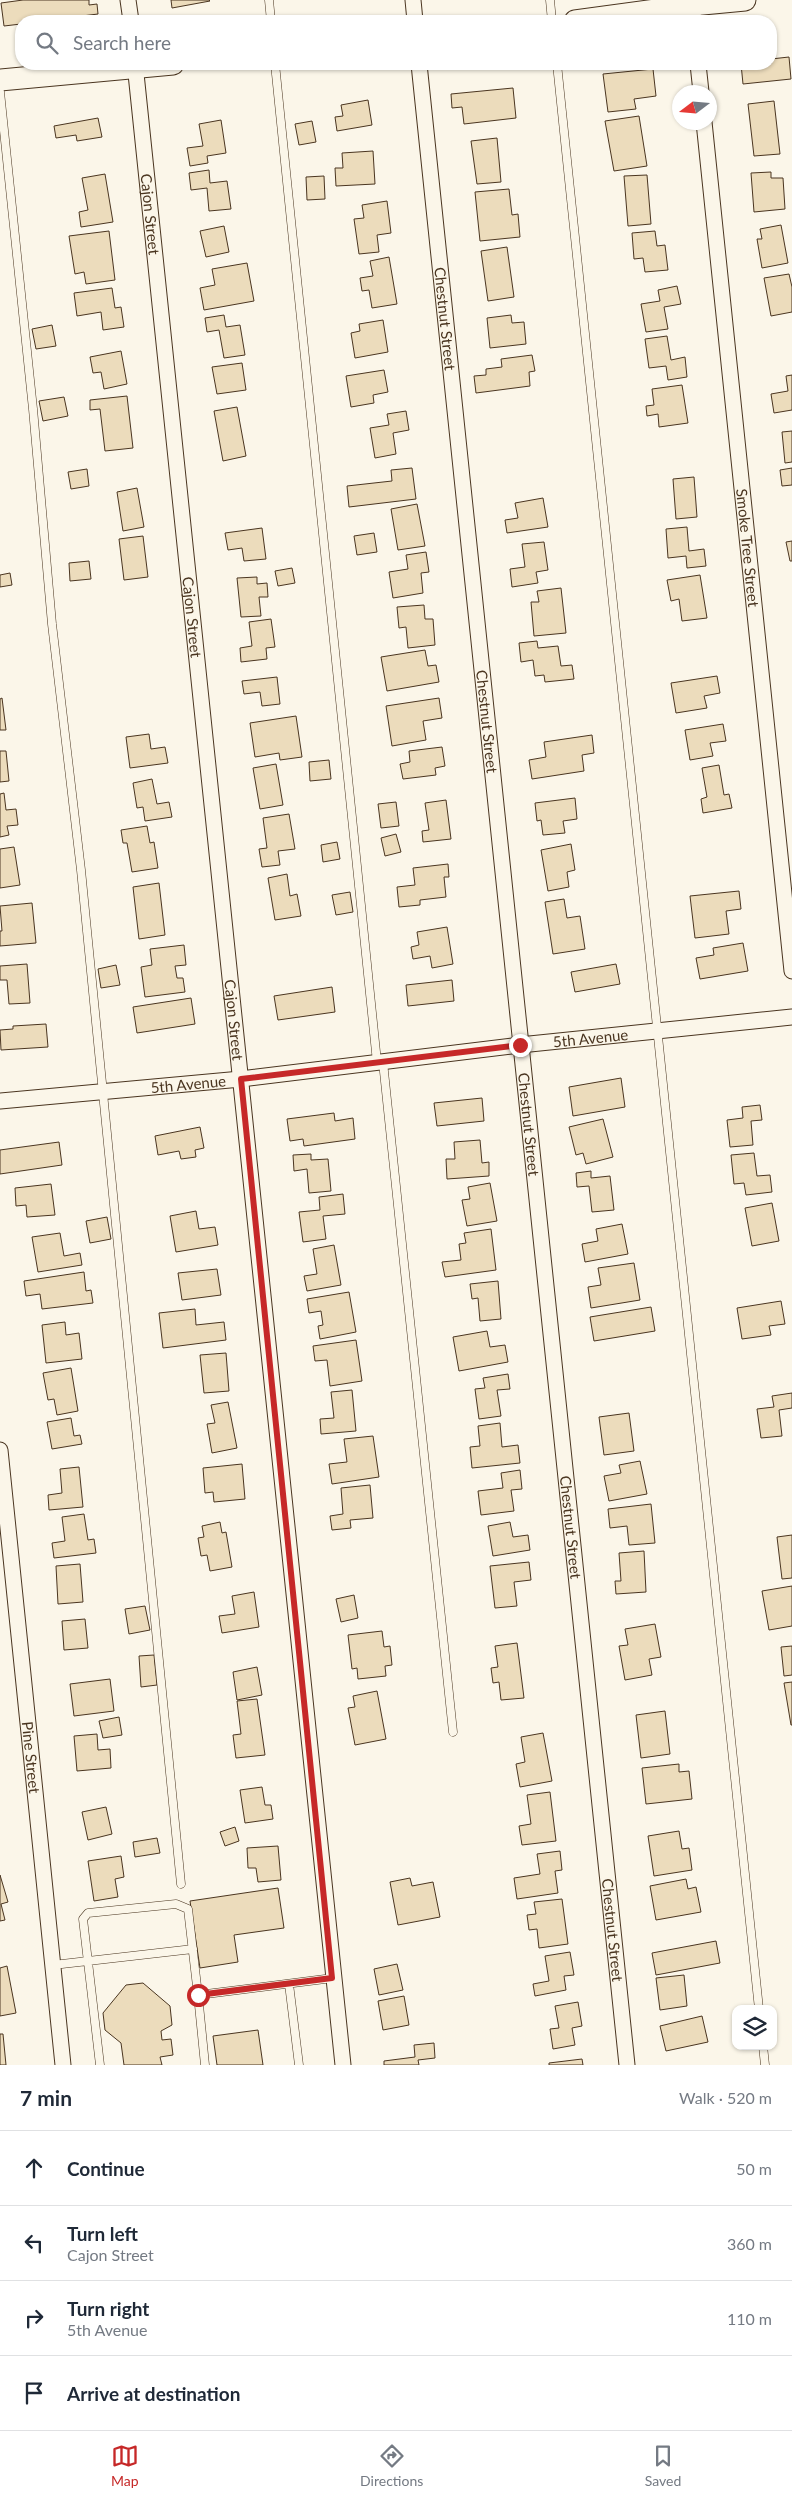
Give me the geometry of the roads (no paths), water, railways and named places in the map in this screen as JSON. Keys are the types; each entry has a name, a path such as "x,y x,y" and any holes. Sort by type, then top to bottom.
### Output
{"street":[{"path":"128,0 130,15"},
{"path":"413,0 414,15"},
{"path":"634,15 692,9 744,0"},
{"path":"0,80 96,70"},
{"name":"Cajon Street","path":"135,70 241,1079 332,1978 343,2065"},
{"name":"Chestnut Street","path":"420,70 627,2065"},
{"path":"699,70 700,85"},
{"name":"Smoke Tree Street","path":"705,130 792,972"},
{"name":"5th Avenue","path":"0,1101 241,1079 520,1045 792,1017"},
{"name":"Pine Street","path":"0,1450 64,2065"}],"lane":[{"path":"269,0 270,15"},
{"path":"550,0 551,15"},
{"path":"276,70 453,1732"},
{"path":"558,70 759,2005"},
{"path":"0,92 33,409 52,624 81,870 181,1884"},
{"path":"100,2065 83,1919 88,1913 176,1904 188,1909 204,2065"},
{"path":"53,1965 193,1950"},
{"path":"198,1995 332,1978"},
{"path":"289,1984 299,2065"},
{"path":"763,2050 765,2065"}]}
